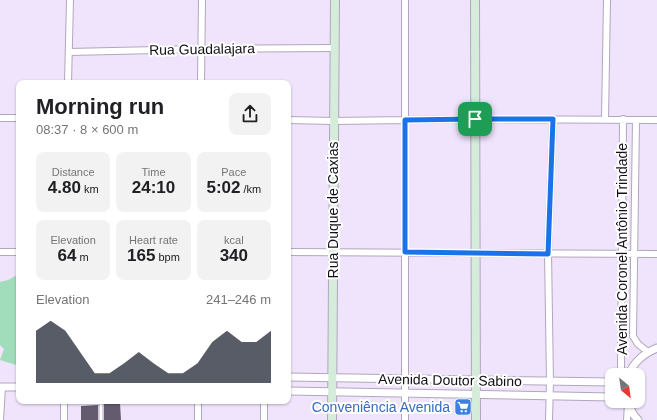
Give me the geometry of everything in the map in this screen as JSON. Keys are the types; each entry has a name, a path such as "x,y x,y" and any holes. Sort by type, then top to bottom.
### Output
{"main road":[{"name":"Rua Duque de Caxias","path":"332,420 335,0"},
{"path":"475,0 476,420"}],"street":[{"path":"68,80 70,0"},
{"path":"201,80 202,0"},
{"path":"405,0 405,420"},
{"path":"605,119 607,0"},
{"name":"Rua Guadalajara","path":"69,52 334,48"},
{"path":"0,118 16,118"},
{"path":"550,420 548,254 553,119"},
{"name":"Avenida Coronel Antônio Trindade","path":"621,368 623,119"},
{"path":"291,120 657,120"},
{"name":"Avenida Coronel Antônio Trindade","path":"636,120 633,336 638,344 648,352"},
{"path":"0,252 16,252"},
{"path":"291,252 657,254"},
{"path":"632,368 639,358 657,348"},
{"name":"Avenida Doutor Sabino","path":"291,377 605,382"},
{"path":"0,420 1,387 16,387"},
{"name":"Avenida Doutor Sabino","path":"291,391 605,397"},
{"path":"64,404 64,420"},
{"path":"198,404 198,420"},
{"path":"264,404 264,420"},
{"path":"627,420 628,408"},
{"path":"630,408 638,420"}],"lane":[{"path":"101,404 101,420"}],"green space":[{"path":"16,276 16,365 0,360 4,349 0,345 0,282"}],"building":[{"path":"104,404 120,404 121,420 104,420"},
{"path":"98,405 98,420 81,420 81,406"}],"place":[{"name":"Conveniência Avenida","path":"463,407"}],"route":[{"path":"475,119 553,119 548,254 405,252 405,120 475,119"}]}
